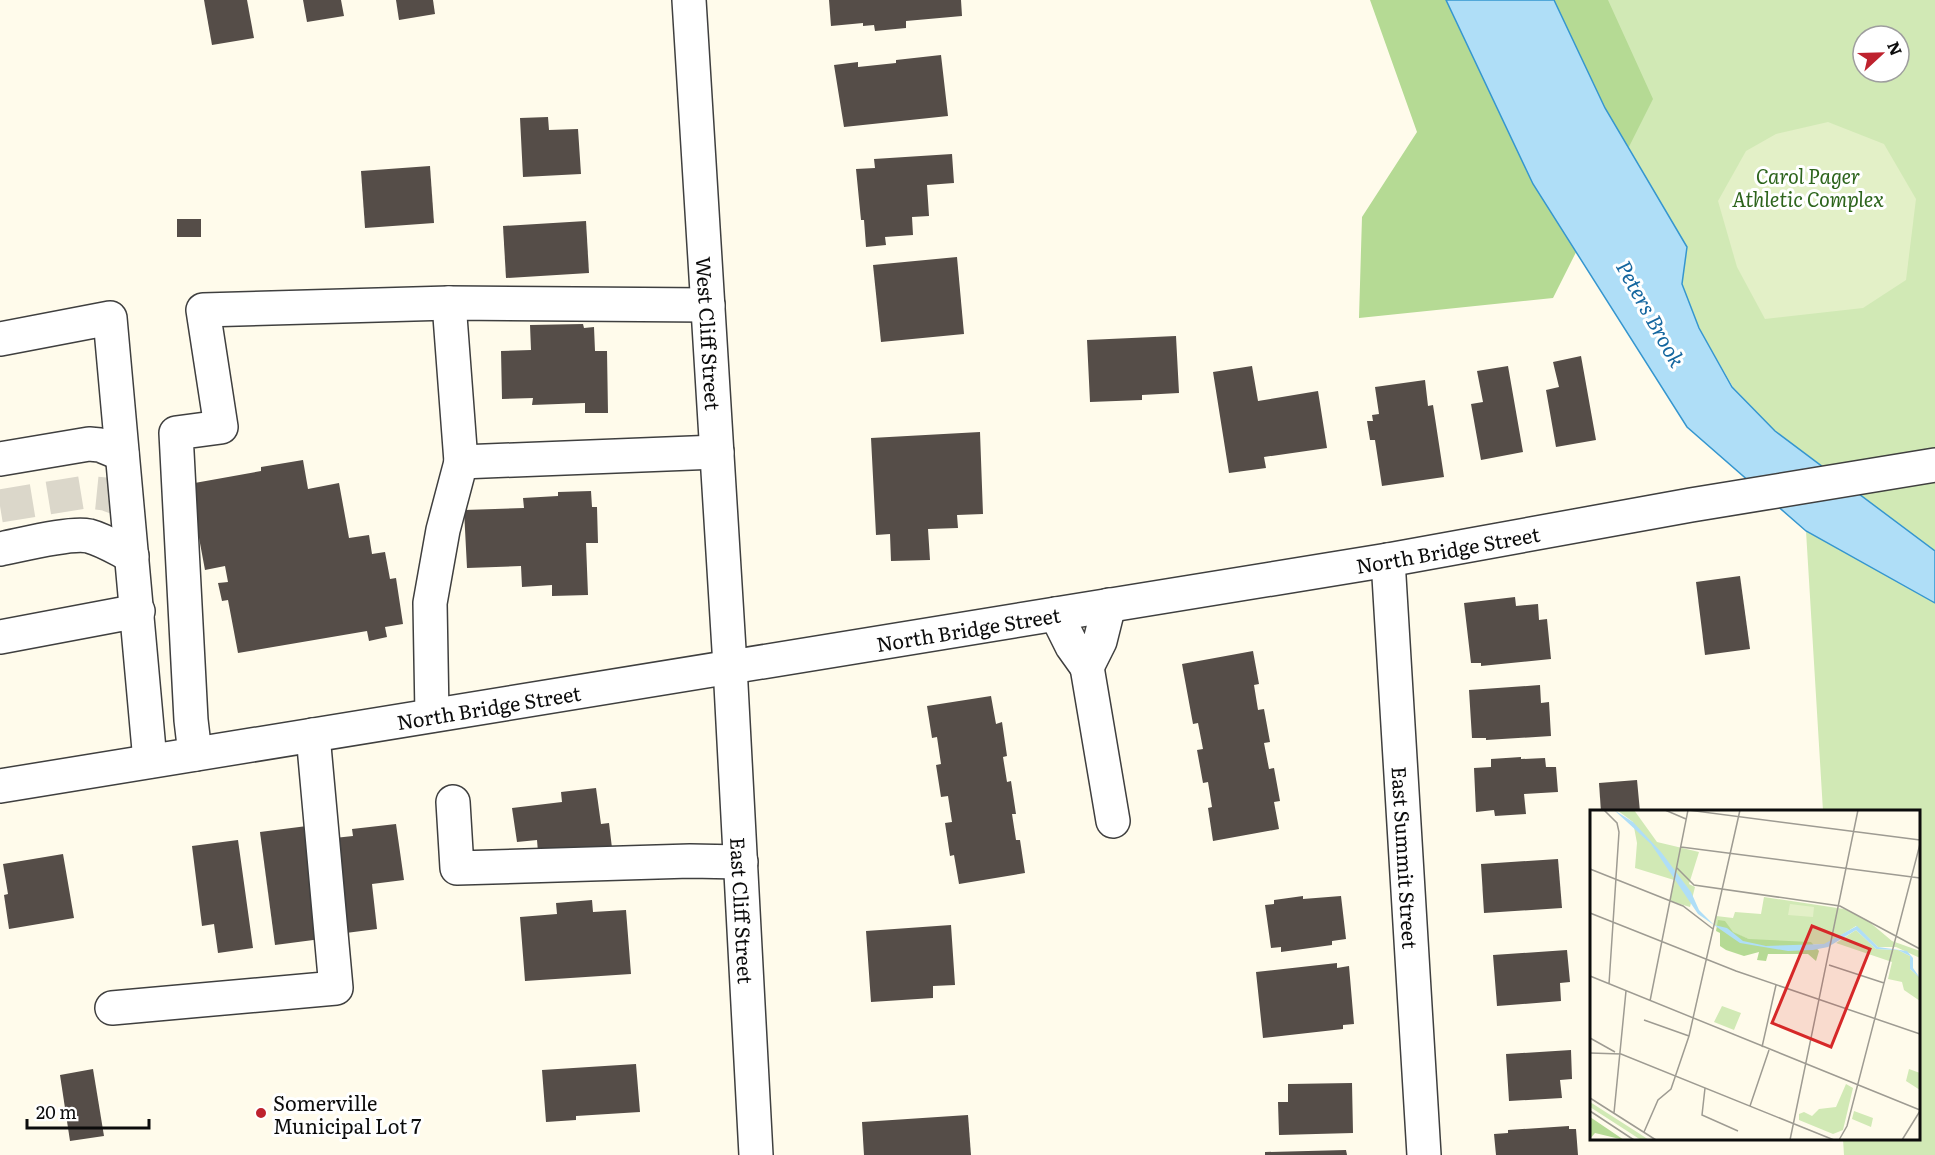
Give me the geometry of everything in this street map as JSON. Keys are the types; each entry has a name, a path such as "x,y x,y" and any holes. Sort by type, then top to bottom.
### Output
{"street":[{"name":"West Cliff Street","path":"689,0 730,666"},
{"path":"432,716 430,603 443,530 461,462 449,303"},
{"path":"195,754 190,720 176,433 221,427 203,310 449,303 708,305"},
{"path":"0,339 110,318 150,761"},
{"path":"0,459 89,444 100,445 122,454"},
{"path":"461,462 717,452"},
{"name":"North Bridge Street","path":"0,786 1388,560 1691,505 1935,465"},
{"path":"0,549 87,536 132,556"},
{"name":"East Summit Street","path":"1388,560 1424,1155"},
{"path":"1087,667 1100,641 1109,605"},
{"path":"0,637 138,611"},
{"path":"1056,614 1072,646 1087,667 1113,821"},
{"name":"East Cliff Street","path":"730,666 756,1155"},
{"path":"112,1008 336,988 313,735"},
{"path":"453,802 458,868 690,861 741,862"}],"green space":[{"path":"1370,0 1608,0 1653,99 1553,298 1359,318 1362,217 1417,132"},
{"name":"Carol Pager Athletic Complex","path":"1554,0 1935,0 1935,551 1775,431 1733,387 1699,328 1682,284 1687,247 1605,108"},
{"path":"1828,122 1884,144 1916,199 1906,280 1863,308 1765,319 1737,267 1718,201 1746,151 1776,134"},
{"path":"1806,531 1935,603 1935,1155 1844,1155 1843,1140 1920,1140 1920,810 1823,810"}],"water":[{"name":"Peters Brook","path":"1446,0 1554,0 1605,108 1687,247 1682,284 1699,328 1732,387 1775,431 1935,551 1935,603 1806,531 1687,427 1533,184"}],"building":[{"path":"204,0 247,0 254,38 212,45"},
{"path":"303,0 341,0 344,16 307,22"},
{"path":"396,0 433,0 435,14 399,20"},
{"path":"829,0 961,0 962,16 906,21 906,28 875,31 874,25 863,26 863,23 831,26"},
{"path":"941,55 948,116 844,127 834,65 858,62 858,67"},
{"path":"548,117 549,130 578,129 581,174 523,177 520,118"},
{"path":"952,154 954,183 927,185 929,216 912,217 913,235 885,237 886,245 866,247 856,169 875,168 874,159"},
{"path":"430,166 434,223 365,228 361,171"},
{"path":"177,219 201,219 201,237 177,237"},
{"path":"586,221 589,273 506,278 503,226"},
{"path":"957,257 964,334 881,342 873,265"},
{"path":"583,324 584,328 594,327 595,351 607,351 608,413 585,413 585,403 532,405 533,398 502,399 501,351 531,350 530,325"},
{"path":"1176,336 1179,393 1142,395 1142,400 1090,402 1087,340"},
{"path":"1581,356 1596,440 1556,447 1546,390 1559,387 1553,362"},
{"path":"1252,366 1258,401 1318,391 1327,448 1264,457 1266,468 1229,473 1213,372"},
{"path":"1508,366 1523,452 1481,460 1471,404 1483,402 1477,371"},
{"path":"1425,380 1428,406 1433,405 1444,477 1382,486 1375,440 1370,440 1367,421 1373,421 1372,415 1379,414 1375,387"},
{"path":"980,432 983,514 957,515 958,528 928,529 930,560 891,561 890,534 876,535 871,438"},
{"path":"303,460 308,489 339,483 349,538 369,535 372,554 385,552 390,579 396,578 403,624 385,627 387,637 369,641 367,631 238,653 228,600 222,601 218,583 228,582 225,566 205,570 189,484 261,471 261,467"},
{"path":"591,491 592,507 597,507 598,543 586,543 588,595 552,596 552,585 522,587 521,566 467,568 464,510 524,508 523,498 558,496 558,492"},
{"path":"1740,576 1750,649 1705,655 1696,582"},
{"path":"1515,597 1516,606 1538,604 1539,620 1547,619 1551,659 1481,666 1481,663 1471,663 1464,603"},
{"path":"1253,651 1259,684 1254,685 1258,710 1264,709 1270,742 1264,743 1269,769 1274,768 1280,801 1274,802 1279,829 1213,841 1208,808 1212,807 1208,782 1203,783 1197,750 1203,749 1198,723 1193,724 1182,664"},
{"path":"1540,685 1541,703 1549,702 1551,736 1486,740 1486,738 1472,738 1469,690"},
{"path":"991,696 996,724 1002,722 1007,756 1003,757 1007,782 1011,781 1016,814 1012,814 1016,840 1020,840 1025,873 959,884 954,855 950,856 945,823 952,822 948,796 941,797 936,765 941,764 937,737 932,738 927,706"},
{"path":"1521,757 1521,759 1545,758 1546,767 1556,767 1558,792 1524,794 1526,814 1495,816 1494,810 1476,812 1474,768 1491,767 1491,759"},
{"path":"1637,780 1640,810 1601,810 1599,783"},
{"path":"596,788 601,824 609,823 612,848 538,852 537,840 517,842 512,808 562,802 561,792"},
{"path":"396,824 404,880 372,884 377,929 338,934 325,839 353,836 352,829"},
{"path":"307,826 321,939 275,945 260,832"},
{"path":"238,840 253,948 218,953 214,924 202,926 192,846"},
{"path":"63,854 74,918 9,929 4,895 8,894 3,864"},
{"path":"1558,859 1562,908 1484,913 1481,864"},
{"path":"1303,896 1303,899 1341,896 1346,939 1332,941 1332,945 1281,952 1281,947 1271,948 1265,905 1274,904 1274,900"},
{"path":"592,900 593,912 626,910 631,974 525,981 520,917 557,914 556,903"},
{"path":"951,925 955,985 933,986 933,998 871,1002 866,931"},
{"path":"1567,950 1570,982 1560,983 1561,1001 1497,1006 1493,955"},
{"path":"1337,963 1337,968 1349,966 1354,1024 1343,1025 1343,1029 1263,1038 1256,972"},
{"path":"1571,1050 1572,1079 1560,1080 1562,1098 1509,1101 1506,1054"},
{"path":"636,1064 640,1112 576,1116 576,1120 546,1122 542,1070"},
{"path":"93,1069 104,1136 70,1141 60,1075"},
{"path":"1352,1083 1353,1133 1279,1135 1278,1102 1288,1102 1288,1084"},
{"path":"968,1115 971,1155 864,1155 862,1122"},
{"path":"1569,1126 1569,1129 1576,1129 1578,1155 1496,1155 1494,1134 1508,1133 1508,1130"},
{"path":"1346,1150 1347,1155 1265,1155 1265,1152"}],"tunnel":[{"path":"0,506 85,492 105,494 127,502"}],"place":[{"name":"Somerville Municipal Lot 7","path":"261,1113"}]}
